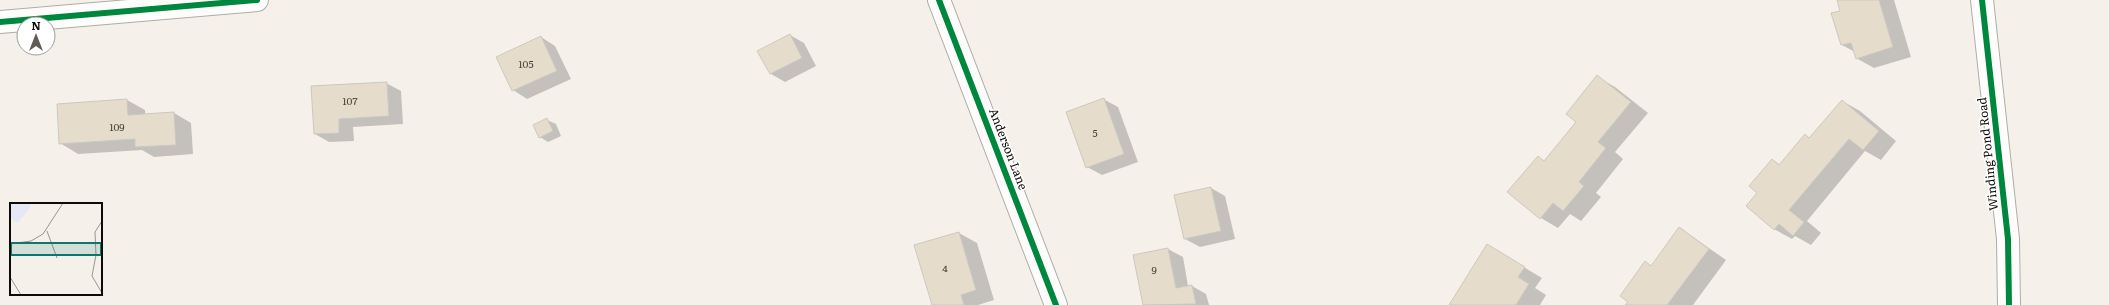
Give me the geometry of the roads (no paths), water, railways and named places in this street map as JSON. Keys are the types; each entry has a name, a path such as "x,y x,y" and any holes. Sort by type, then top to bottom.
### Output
{"street":[{"path":"0,22 257,0"},
{"name":"Anderson Lane","path":"939,0 1056,305"},
{"name":"Winding Pond Road","path":"1982,0 2008,239 2009,305"}]}
